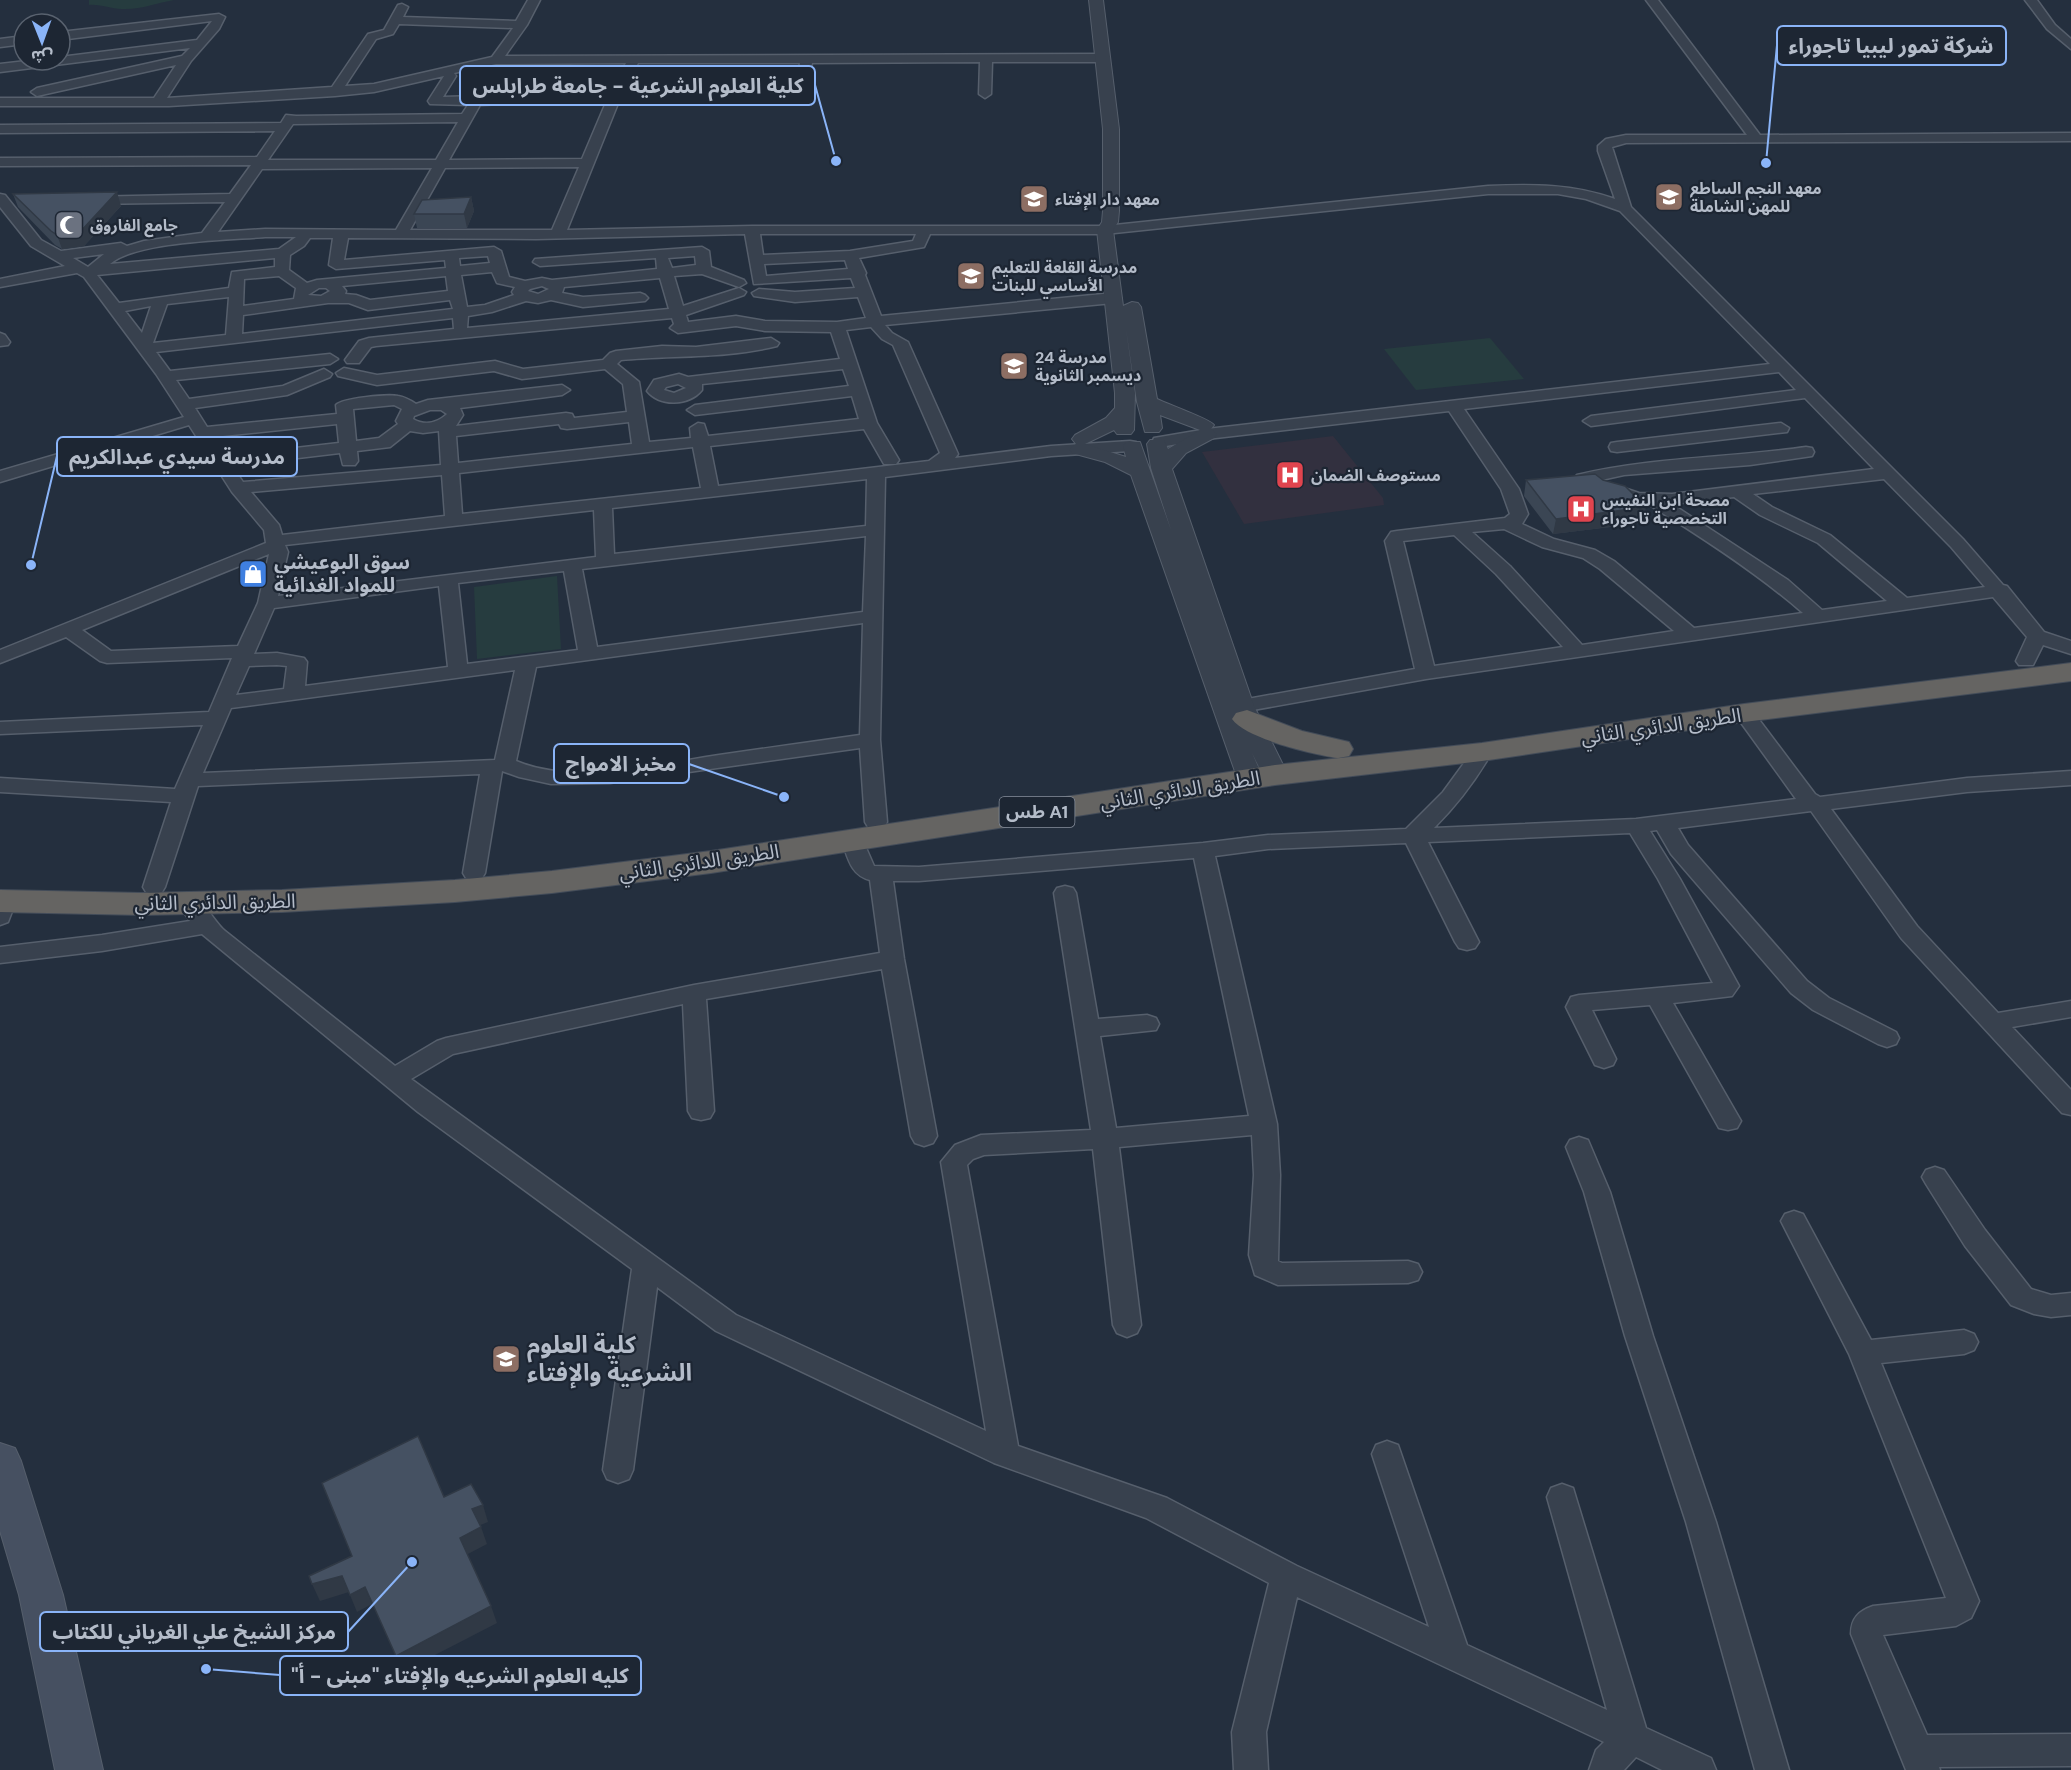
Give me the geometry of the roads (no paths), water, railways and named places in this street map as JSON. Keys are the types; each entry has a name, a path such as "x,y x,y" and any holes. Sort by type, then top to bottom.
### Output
{"highway":[{"name":"الطريق الدائري الثاني","path":"1259,770 1338,749 1729,694 2032,648 2071,656"},
{"name":"الطريق الدائري الثاني","path":"1,900 154,887 368,880 474,873 864,831 1259,770 1482,752 1744,713 2071,672"},
{"path":"1245,713 1281,736 1338,749"},
{"name":"الطريق الدائري الثاني","path":"1,900 197,915 282,902 455,891 552,882 711,862 864,831"}],"main road":[{"path":"0,1461 41,1594 79,1770"}],"street":[{"path":"496,60 534,0"},
{"path":"1096,0 1111,129 1113,298 1127,438 1151,470 1245,713 1259,770"},
{"path":"1652,0 1755,137"},
{"path":"2031,0 2051,27 2071,45"},
{"path":"335,92 372,36 388,33 397,20 402,6"},
{"path":"72,35 219,17 215,27 186,59 158,102"},
{"path":"397,20 520,25"},
{"path":"0,68 201,43"},
{"path":"985,94 986,57"},
{"path":"801,92 807,58"},
{"path":"1,100 158,102 335,92 374,88 496,60 1102,58"},
{"path":"1,100 186,59"},
{"path":"558,234 615,96 634,59"},
{"path":"450,76 435,102 615,96"},
{"path":"207,237 307,94"},
{"path":"401,234 476,101"},
{"path":"0,129 466,118"},
{"path":"1625,208 1605,146 1611,142 1626,139 2071,137"},
{"path":"0,162 588,163"},
{"path":"0,277 57,255 109,247 266,233 536,235 752,230 925,230 1113,235 1476,191 1546,187 1572,190 1599,196 1625,208 1888,473 2000,590 2032,648 2071,648"},
{"path":"72,200 235,198"},
{"path":"1,200 26,201"},
{"path":"1,200 36,243 87,270 165,376 238,488 274,538 279,552 267,603 187,788 154,887"},
{"path":"752,230 759,287"},
{"path":"756,260 850,255 920,244 925,230"},
{"path":"699,231 704,269"},
{"path":"0,283 87,270 283,253 299,243 305,235"},
{"path":"326,292 336,265 341,235"},
{"path":"492,235 502,280 524,291"},
{"path":"536,235 540,262 549,287 584,302 656,296"},
{"path":"1113,235 1147,402 1156,435 1151,470 1259,770"},
{"path":"87,270 110,257 144,245"},
{"path":"540,262 702,250"},
{"path":"336,265 494,251"},
{"path":"282,271 283,253"},
{"path":"641,329 666,273 661,253"},
{"path":"850,255 859,273 875,323 888,337 900,342 949,454"},
{"path":"452,256 456,295 461,312 460,334"},
{"path":"234,339 238,258"},
{"path":"456,295 368,305 326,292 317,285 305,288 301,291 300,297 326,292 454,272 498,267"},
{"path":"145,348 373,324 487,309 524,291 704,269 739,288"},
{"path":"237,275 282,271 305,288"},
{"path":"679,322 739,288 859,273"},
{"path":"759,287 795,297 865,292"},
{"path":"115,308 161,300 237,292"},
{"path":"236,311 326,292"},
{"path":"0,477 287,390 343,357 348,366 377,380 495,366 522,374 608,364 616,356 662,347 680,335 679,322 656,296"},
{"path":"348,366 364,344 375,341 490,331 641,329 657,324 679,322 736,321 765,326 837,327 885,320 1113,298"},
{"path":"145,348 161,300"},
{"path":"487,309 495,366"},
{"path":"373,324 375,341"},
{"path":"765,326 803,430"},
{"path":"837,327 883,467 875,530 870,740 863,869 881,875 920,874 1203,850 1268,842 1636,826 1967,785 2071,778"},
{"path":"641,329 650,343 696,352 771,343"},
{"path":"411,339 411,376"},
{"path":"708,486 690,387 781,371 850,363"},
{"path":"1127,438 1134,426 1156,435 1780,363"},
{"path":"608,364 630,381 642,448"},
{"path":"165,376 327,366"},
{"path":"559,370 562,377 571,456"},
{"path":"374,401 377,380"},
{"path":"1341,414 1454,406 1559,389"},
{"path":"1559,389 1642,469"},
{"path":"350,478 344,405 374,401 400,401 410,417 431,428 446,420 562,390"},
{"path":"695,410 859,390"},
{"path":"1591,421 1809,393"},
{"path":"1753,400 1836,479"},
{"path":"1147,402 1206,429"},
{"path":"384,475 387,442 410,417 428,405 446,420 566,421 636,417"},
{"path":"1425,673 1394,541 1396,536 1507,523 1516,520 1519,514 1516,488 1454,406"},
{"path":"1694,408 1778,486"},
{"path":"1080,444 1113,422 1125,409"},
{"path":"193,419 345,418"},
{"path":"446,420 452,469 454,514"},
{"path":"238,488 452,469 869,423"},
{"path":"1617,447 1781,428"},
{"path":"1151,470 1206,429"},
{"path":"883,467 934,466 1127,438"},
{"path":"221,462 387,442"},
{"path":"0,657 69,630 274,538 454,514 883,467 949,454 1080,444 1112,458 1151,470"},
{"path":"1569,481 1642,469 1750,460 1806,452"},
{"path":"934,466 949,454"},
{"path":"1592,478 1617,493 1654,500 1888,473"},
{"path":"454,514 603,503 708,486"},
{"path":"1737,491 1766,511 1824,540 1903,604"},
{"path":"1654,500 1781,584 1819,617"},
{"path":"603,503 605,561"},
{"path":"1507,523 1548,543 1589,554 1607,565 1690,635"},
{"path":"1458,529 1503,570 1576,651"},
{"path":"267,603 448,579 875,530"},
{"path":"572,565 588,653"},
{"path":"448,579 458,670"},
{"path":"1245,713 1425,673 2000,590"},
{"path":"0,728 220,711 294,693 873,616"},
{"path":"69,630 107,657 243,656 297,662 294,693"},
{"path":"474,873 498,766 527,661"},
{"path":"1744,713 1807,799 1816,803 1909,932 2071,1106"},
{"path":"0,784 187,788 498,766 539,776 603,778 870,740"},
{"path":"1413,836 1443,809 1467,779 1482,752"},
{"path":"1664,823 1679,849 1799,987 1850,1022 1887,1038"},
{"path":"1604,1059 1578,1004 1724,990 1727,984 1636,826"},
{"path":"1413,836 1467,942"},
{"path":"1203,850 1264,1124 1267,1175 1263,1255 1265,1267 1278,1274 1408,1272"},
{"path":"881,875 892,959 924,1136"},
{"path":"1065,893 1105,1139 1127,1325"},
{"path":"0,955 102,943 197,915 393,1078 726,1323 1005,1454 1156,1508 1286,1576 1699,1770"},
{"path":"393,1078 447,1047 694,993 892,959"},
{"path":"694,993 702,1111"},
{"path":"1658,996 1728,1121"},
{"path":"1994,1023 2071,1009"},
{"path":"1087,1028 1147,1024"},
{"path":"1005,1454 954,1162 964,1152 981,1145 1105,1139 1264,1124"},
{"path":"1579,1147 1597,1192 1639,1336 1701,1522 1772,1770"},
{"path":"1935,1177 1975,1238 2021,1297 2034,1303 2051,1306 2071,1304"},
{"path":"1794,1221 1863,1353 1963,1601 1962,1606 1956,1611 1873,1621 1867,1627 1867,1634 1920,1760 2071,1750"},
{"path":"618,1470 646,1264"},
{"path":"1863,1353 1964,1342"},
{"path":"1386,1454 1454,1655"},
{"path":"1562,1497 1632,1738"},
{"path":"1251,1770 1249,1732 1286,1576"},
{"path":"1606,1770 1608,1762 1632,1738"}],"place":[{"name":"كلية العلوم الشرعية - جامعة طرابلس","path":"836,161"},
{"name":"شركة تمور ليبيا تاجوراء","path":"1766,163"},
{"name":"معهد النجم الساطع للمهن الشاملة","path":"1669,197"},
{"name":"معهد دار الإفتاء","path":"1034,199"},
{"name":"جامع الفاروق","path":"69,225"},
{"name":"مدرسة القلعة للتعليم الأساسي للبنات","path":"971,276"},
{"name":"مدرسة 24 ديسمبر الثانوية","path":"1014,366"},
{"name":"مستوصف الضمان","path":"1290,475"},
{"name":"مصحة ابن النفيس التخصصية تاجوراء","path":"1581,509"},
{"name":"مدرسة سيدي عبدالكريم","path":"31,565"},
{"name":"سوق البوعيشي للمواد الغدائية","path":"253,574"},
{"name":"مخبز الامواج","path":"784,797"},
{"name":"كلية العلوم الشرعية والإفتاء","path":"506,1359"},
{"name":"مركز الشيخ علي الغرياني للكتاب","path":"412,1562"},
{"name":"\"كليه العلوم الشرعيه والإفتاء \"مبنى - أ","path":"206,1669"}]}
